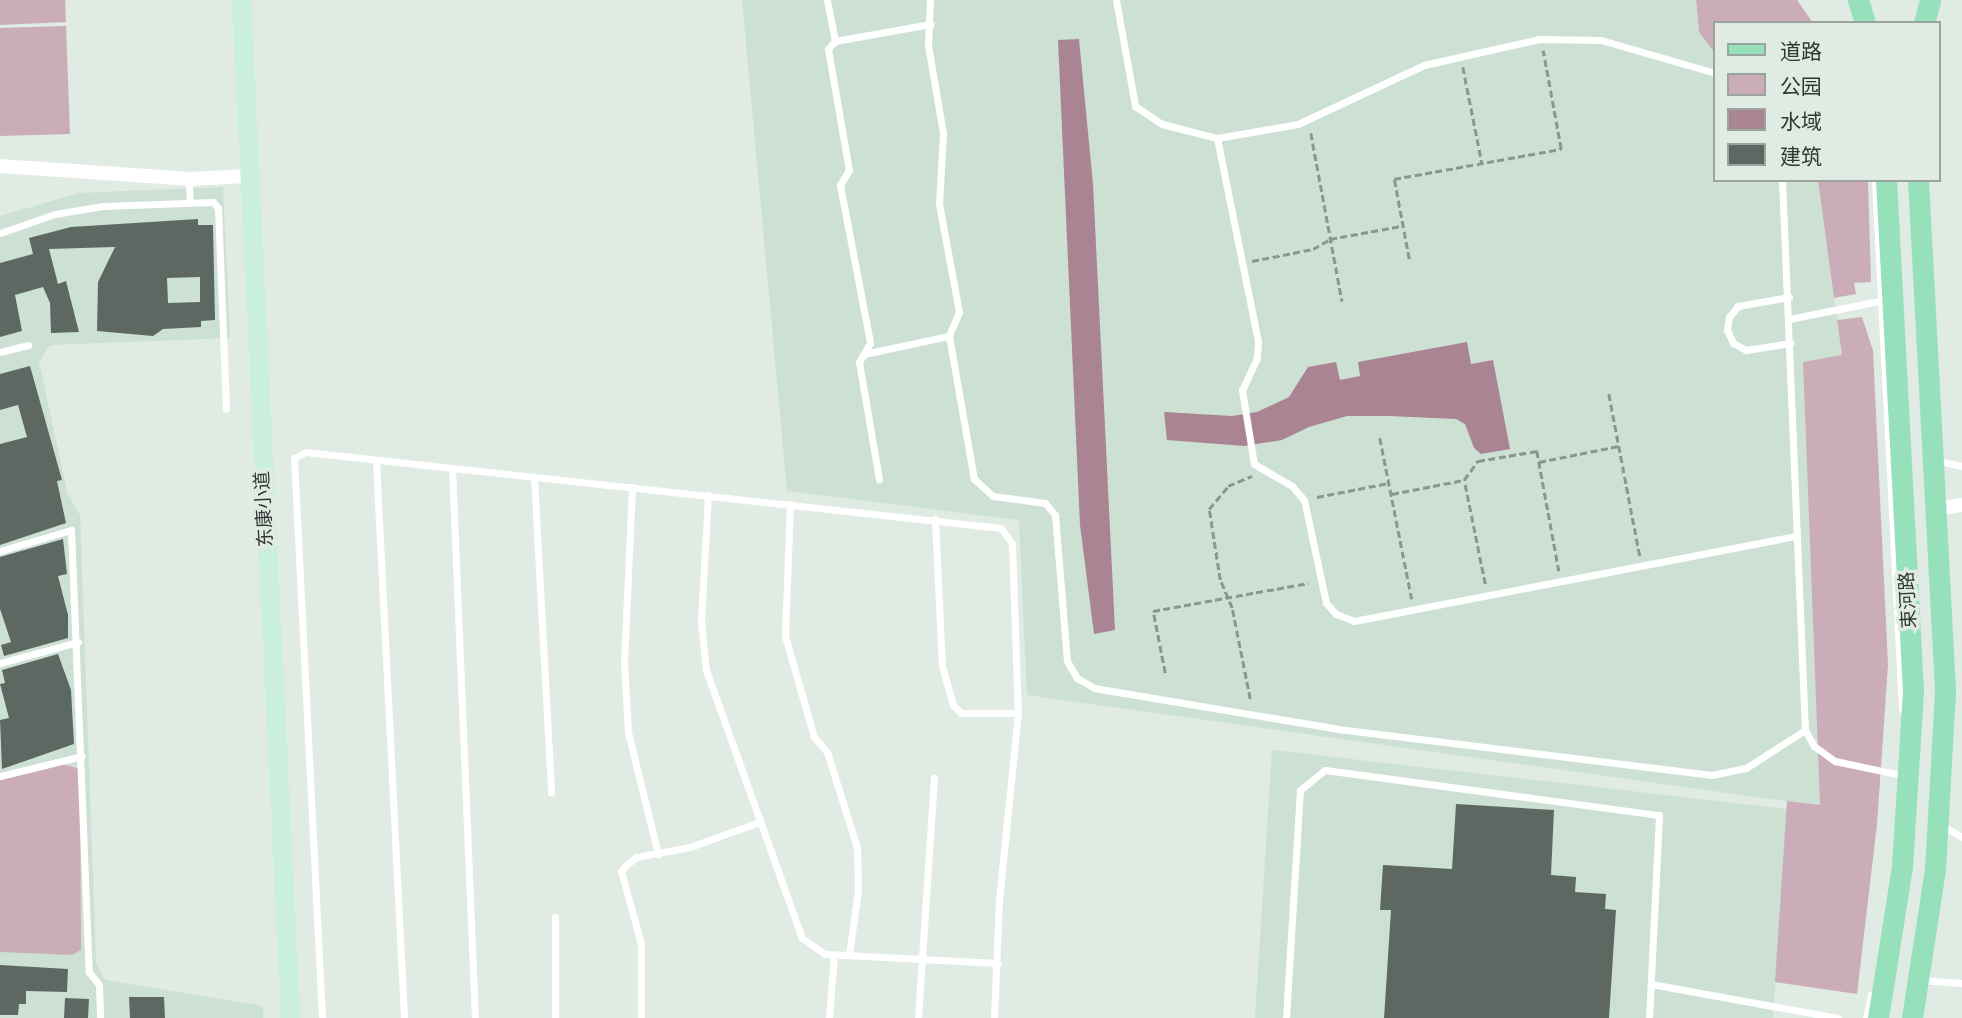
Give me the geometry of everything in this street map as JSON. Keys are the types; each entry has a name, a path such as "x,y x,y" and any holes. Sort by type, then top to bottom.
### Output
{"main road":[{"path":"1858,0 1864,21"},
{"path":"1925,21 1930,0"},
{"name":"束河路","path":"1878,1018 1902,866 1913,691 1886,297 1886,182"},
{"name":"束河路","path":"1912,1018 1939,824 1945,690 1918,182"}],"street":[{"name":"东康小道","path":"241,0 290,1018"},
{"path":"0,166 189,178 249,177"},
{"path":"1936,509 1962,505"}],"lane":[{"path":"827,0 835,41"},
{"path":"930,0 928,45 943,133 939,204 958,312 948,336 974,479 993,496 1039,502 1055,515 1067,662 1077,678 1094,688 1338,729 1712,775 1745,768 1805,730"},
{"path":"1116,0 1135,106 1163,124 1217,138 1275,131 1309,120 1388,79 1461,54 1541,39 1601,40 1714,73"},
{"path":"879,479 859,362 870,344 840,185 849,170 828,48 835,41 930,24"},
{"path":"1217,138 1258,350 1242,400 1254,464 1304,500 1326,603 1348,620 1796,536"},
{"path":"189,178 190,203"},
{"path":"1782,182 1805,730 1814,746 1835,761 1901,775"},
{"path":"1866,1018 1890,894 1901,775 1901,667 1886,297 1875,182"},
{"path":"0,233 72,211 213,202 218,208 226,409"},
{"path":"1788,297 1738,306 1729,317 1727,330 1734,343 1746,350 1790,343"},
{"path":"1789,319 1886,297"},
{"path":"864,354 948,336"},
{"path":"0,352 28,345"},
{"path":"322,1018 294,458 306,452 995,525 1009,537 1018,713 999,899 994,1018"},
{"path":"1933,459 1962,466"},
{"path":"376,461 404,1018"},
{"path":"452,468 475,1018"},
{"path":"534,477 551,793"},
{"path":"632,487 624,663 628,732 658,854"},
{"path":"708,495 703,653 759,822 802,938 817,950 849,956 998,963"},
{"path":"790,504 785,636 814,737 827,752 857,848 858,890 849,956"},
{"path":"935,519 942,666 953,705 961,713 1018,713"},
{"path":"0,551 71,530 78,642 89,972 99,985 100,1018"},
{"path":"0,663 78,642"},
{"path":"0,776 82,756"},
{"path":"1286,1018 1300,790 1325,770 1659,815 1649,1018"},
{"path":"918,1018 934,778"},
{"path":"641,1018 641,944 621,872 636,857 658,854 759,822"},
{"path":"1939,824 1962,836"},
{"path":"555,917 555,1018"},
{"path":"829,1018 834,954"},
{"path":"1919,980 1962,983"},
{"path":"1651,984 1838,1018"}],"path":[{"path":"1409,260 1394,179 1561,149 1541,39"},
{"path":"1461,54 1482,163"},
{"path":"1309,120 1342,301"},
{"path":"1242,264 1313,249 1331,239 1402,225"},
{"path":"1609,394 1642,566"},
{"path":"1380,438 1414,609"},
{"path":"1539,462 1619,446"},
{"path":"1392,494 1464,480 1478,461 1537,451 1561,581"},
{"path":"1250,699 1228,597 1220,580 1209,509 1228,486 1267,472"},
{"path":"1464,480 1487,596"},
{"path":"1304,500 1389,483"},
{"path":"1165,673 1153,611 1322,580"}],"shaded area":[{"path":"742,0 1696,0 1699,32 1714,52 1714,182 1818,182 1842,355 1803,363 1820,806 1027,695 1019,520 787,491"},
{"path":"223,187 230,338 50,345 39,362 68,495 80,515 96,962 105,980 263,1006 263,1018 0,1018 0,216 80,193"},
{"path":"1272,750 1787,809 1773,1018 1255,1018"}],"green space":[{"path":"0,0 65,0 66,22 0,25"},
{"path":"1696,0 1797,0 1812,21 1714,21 1714,52 1699,32"},
{"path":"66,26 70,134 0,136 0,28"},
{"path":"1818,182 1868,182 1871,282 1854,283 1856,294 1834,298"},
{"path":"1862,317 1873,351 1888,665 1877,824 1857,994 1775,982 1787,801 1820,805 1803,362 1842,355 1837,320"},
{"path":"62,764 80,769 81,950 72,955 0,952 0,780"}],"water":[{"path":"1079,39 1093,184 1115,630 1094,634 1080,525 1058,40"},
{"path":"1467,342 1471,364 1493,360 1510,449 1481,454 1474,448 1465,424 1456,419 1389,416 1347,416 1309,427 1282,440 1244,446 1167,440 1164,412 1232,416 1257,412 1289,397 1308,367 1336,362 1340,380 1360,376 1358,362"}],"building":[{"path":"198,219 198,225 213,225 215,320 201,321 201,327 163,329 153,336 97,331 98,282 115,247 49,249 58,284 66,281 79,332 51,333 50,303 43,287 15,295 22,331 0,337 0,263 33,254 29,238 71,227","holes":["200,277 200,302 168,303 167,278"]},
{"path":"30,366 62,480 57,481 66,523 0,545 0,444 27,437 18,405 0,410 0,374"},
{"path":"63,539 67,574 58,576 68,615 68,638 4,656 1,645 11,642 0,609 0,557"},
{"path":"58,654 71,690 74,744 2,769 0,720 9,718 0,684 5,683 2,670"},
{"path":"1456,804 1554,810 1551,875 1576,877 1575,892 1606,894 1605,909 1616,910 1609,1018 1384,1018 1391,910 1380,910 1383,865 1452,869"},
{"path":"0,965 68,969 67,992 26,991 26,1004 19,1004 18,1015 0,1015"},
{"path":"129,997 164,997 165,1018 130,1018"},
{"path":"65,998 89,999 88,1018 64,1018"}]}
